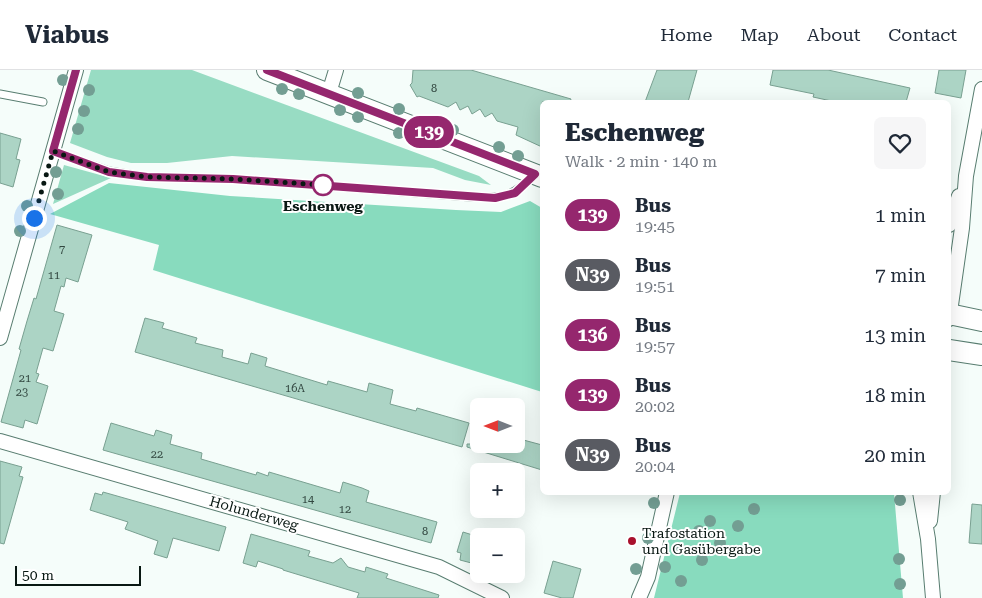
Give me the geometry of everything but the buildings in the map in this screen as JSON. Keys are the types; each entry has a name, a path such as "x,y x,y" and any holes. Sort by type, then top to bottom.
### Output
{"main road":[{"path":"267,70 539,175"},
{"path":"951,314 982,322"},
{"path":"951,350 982,355"}],"street":[{"path":"0,338 2,321 76,70"},
{"path":"329,93 336,70"},
{"path":"951,301 962,228 966,176 982,89"},
{"path":"951,219 966,176"},
{"name":"Holunderweg","path":"0,442 439,567 502,598"},
{"path":"639,598 648,577 666,495"},
{"path":"921,495 928,539 932,598"},
{"path":"928,539 933,495"}],"lane":[{"path":"0,94 43,102"},
{"path":"53,151 109,172 147,177 233,179 470,198 495,198 515,193 539,175"}],"green space":[{"path":"91,70 192,70 479,176 491,185 465,180 433,168 232,156 167,163 131,163 107,157 70,143"},
{"path":"64,165 111,178 53,204"},
{"path":"109,183 230,196 501,212 530,201 540,207 540,391 153,270 159,245 50,214"},
{"path":"680,495 894,495 903,598 654,598"}],"bus line":[{"name":"139","path":"76,70 53,151 109,172 147,177 233,179 446,194 470,198 495,198 515,193 535,174 267,70"}],"place":[{"name":"Eschenweg","path":"323,185"},
{"name":"Trafostation und Gasübergabe","path":"632,541"}],"route":[{"path":"34,218 53,151 109,172 147,177 233,179 323,185"}]}
